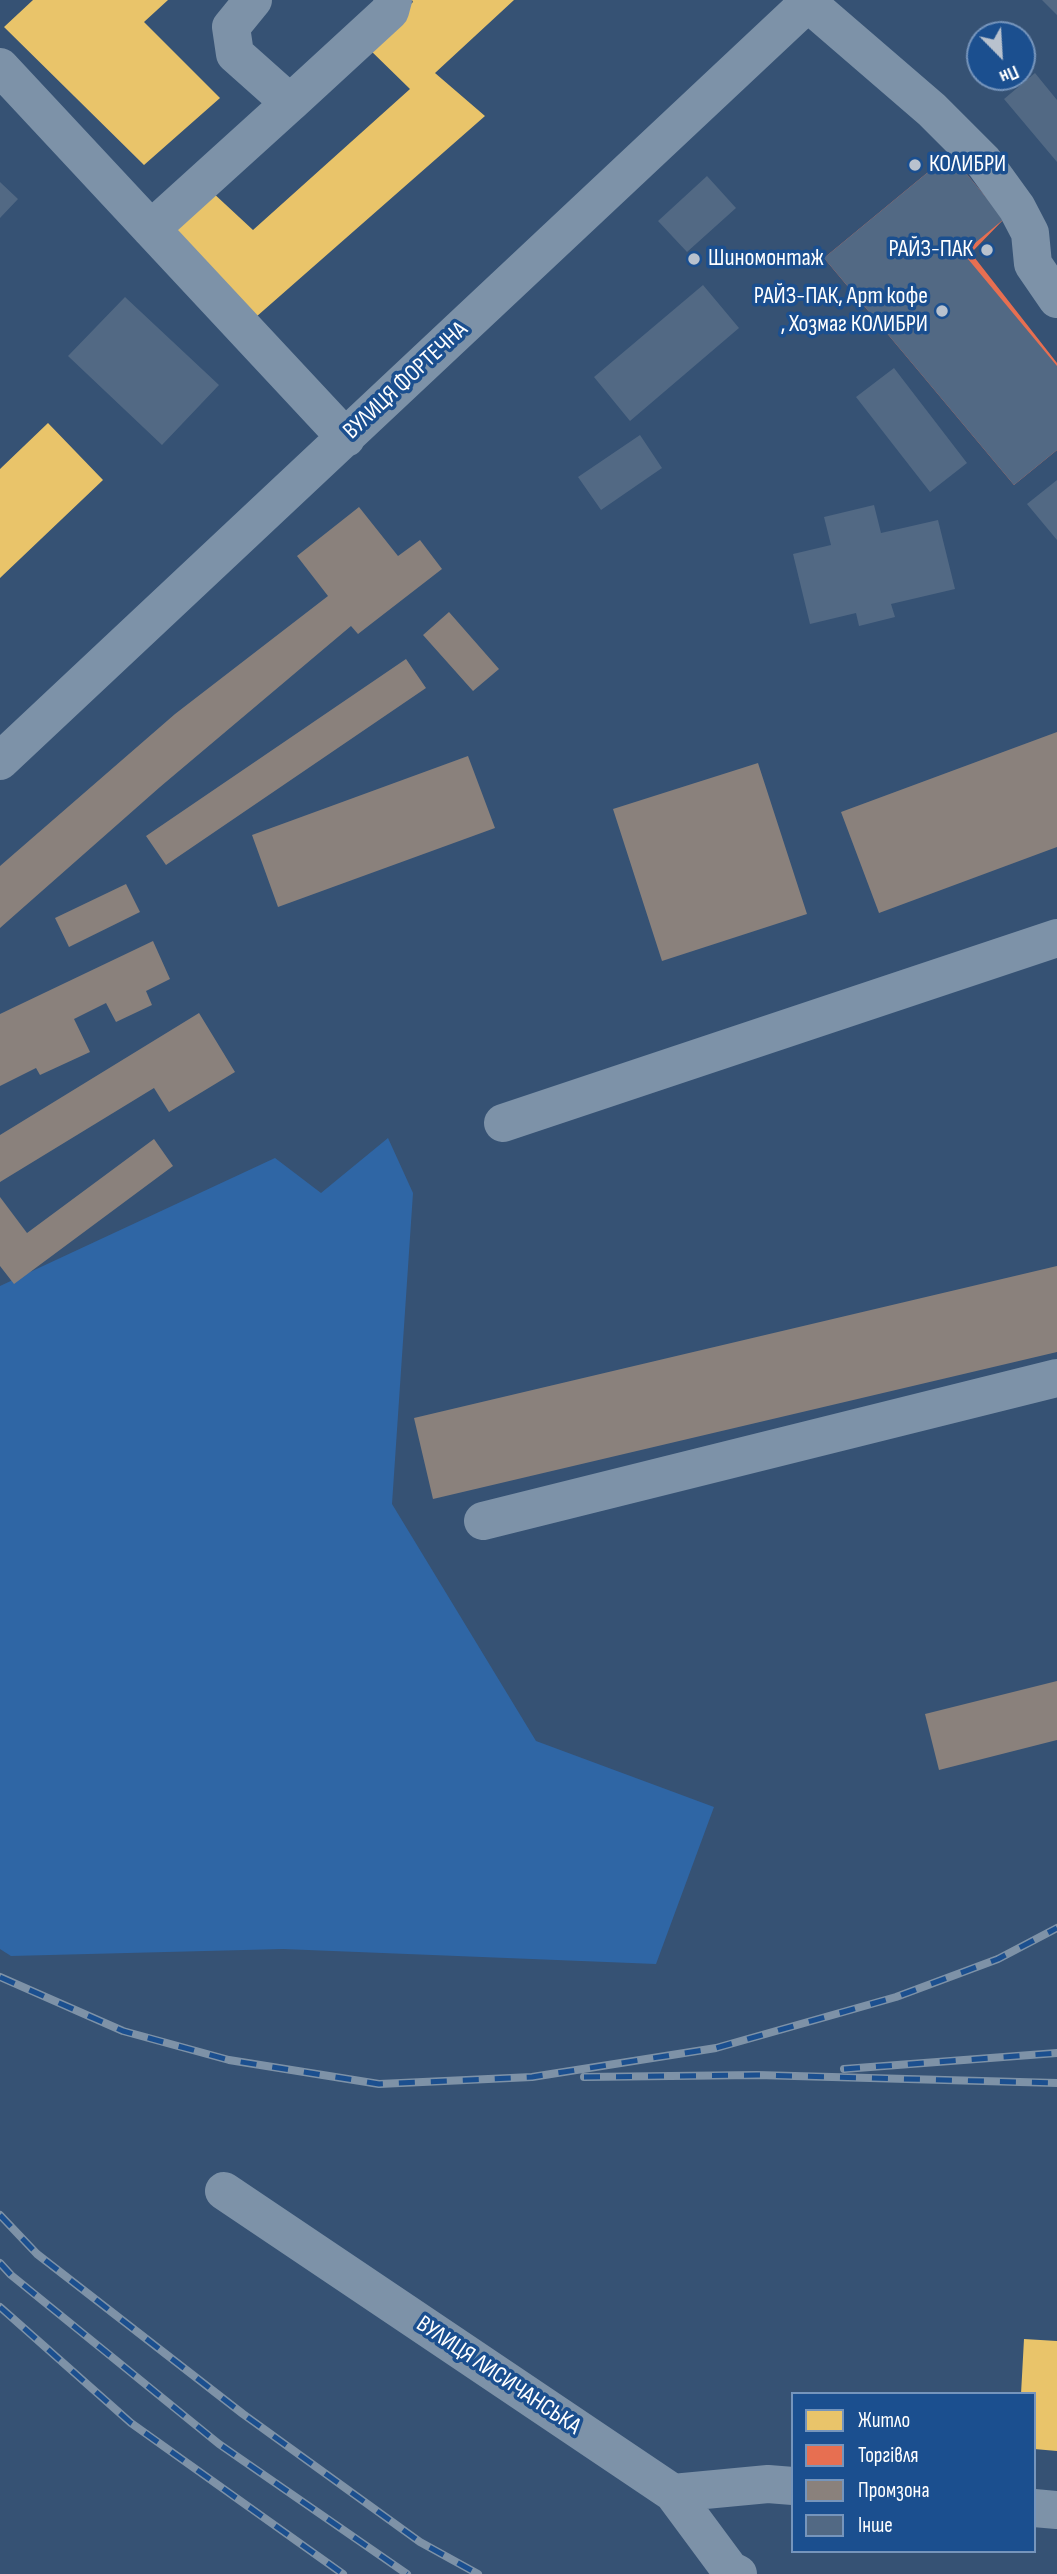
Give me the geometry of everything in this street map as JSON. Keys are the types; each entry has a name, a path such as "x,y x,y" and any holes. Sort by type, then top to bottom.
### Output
{"street":[{"path":"253,0 231,27 235,54 290,103"},
{"path":"151,229 390,11 393,0"},
{"path":"809,1 932,110 982,161 1017,208 1030,233 1033,264 1057,299"},
{"name":"ВУЛИЦЯ ФОРТЕЧНА","path":"0,761 809,1"},
{"path":"0,67 346,438"},
{"path":"503,1123 1057,938"},
{"path":"484,1521 1057,1378"},
{"name":"ВУЛИЦЯ ЛИСИЧАНСЬКА","path":"224,2191 673,2493 730,2570 738,2574"},
{"path":"673,2493 768,2484 791,2486"},
{"path":"1036,2508 1057,2510"}],"shaded area":[{"path":"388,1138 413,1193 392,1504 536,1741 714,1807 656,1964 283,1949 11,1956 0,1949 0,1286 275,1158 321,1193"}],"building: Житло":[{"path":"33,0 168,0 144,22 220,98 144,165 4,27"},
{"path":"412,0 514,0 435,73 485,116 256,317 172,227 211,191 253,230 410,89 367,47 413,2"},
{"path":"48,423 103,480 0,578 0,469"},
{"path":"1024,2339 1057,2341 1057,2451 1036,2449 1036,2392 1021,2392"}],"building: Торгівля":[{"name":"РАЙЗ-ПАК, Арт кофе , Хозмаг КОЛИБРИ","path":"950,154 1004,219 971,253 1057,363 1057,450 1014,485 824,258"}],"building: Промзона":[{"path":"359,507 398,556 420,540 442,569 358,634 351,626 160,787 0,928 0,866 175,714 328,596 297,556"},
{"path":"449,612 499,669 473,691 423,635"},
{"path":"406,659 426,688 166,865 146,836"},
{"path":"1057,732 1057,847 879,913 841,812"},
{"path":"468,756 495,828 278,907 252,835"},
{"path":"758,763 807,914 662,961 613,809"},
{"path":"126,884 140,912 69,947 55,918"},
{"path":"153,941 170,979 146,991 152,1005 116,1022 106,1003 74,1019 90,1052 40,1075 36,1068 0,1086 0,1014"},
{"path":"199,1013 235,1072 169,1112 154,1088 0,1182 0,1135"},
{"path":"154,1139 173,1166 14,1284 0,1266 0,1197 27,1233"},
{"path":"1057,1266 1057,1352 433,1499 414,1418"},
{"path":"1057,1681 1057,1740 939,1770 925,1714"}],"building: Інше":[{"path":"1042,0 1057,0 1057,15"},
{"path":"1036,74 1057,100 1057,162 1004,99 1014,91 1036,91"},
{"name":"РАЙЗ-ПАК, Арт кофе , Хозмаг КОЛИБРИ","path":"950,154 1004,219 963,253 1057,366 1057,450 1014,485 824,258"},
{"path":"707,176 736,208 687,252 658,221"},
{"path":"0,182 18,199 0,218"},
{"path":"703,285 739,328 630,421 594,377"},
{"path":"125,297 219,385 162,445 68,356"},
{"path":"894,368 967,463 930,492 856,397"},
{"path":"640,435 662,468 601,510 578,477"},
{"path":"1057,480 1057,540 1027,504"},
{"path":"874,505 881,533 938,520 955,589 891,604 895,617 859,626 856,613 810,624 793,554 831,545 824,517"}],"railway":[{"path":"0,1977 123,2031 229,2060 379,2084 532,2077 716,2048 896,1997 998,1959 1057,1928"},
{"path":"844,2069 1057,2053"},
{"path":"584,2077 757,2075 1057,2083"},
{"path":"0,2215 37,2254 243,2414 420,2542 478,2574"},
{"path":"0,2263 11,2275 219,2444 407,2574"},
{"path":"0,2307 131,2423 343,2574"}],"place":[{"name":"КОЛИБРИ","path":"915,165"},
{"name":"РАЙЗ-ПАК","path":"987,250"},
{"name":"Шиномонтаж","path":"694,259"},
{"name":"РАЙЗ-ПАК, Арт кофе , Хозмаг КОЛИБРИ","path":"942,311"}]}
